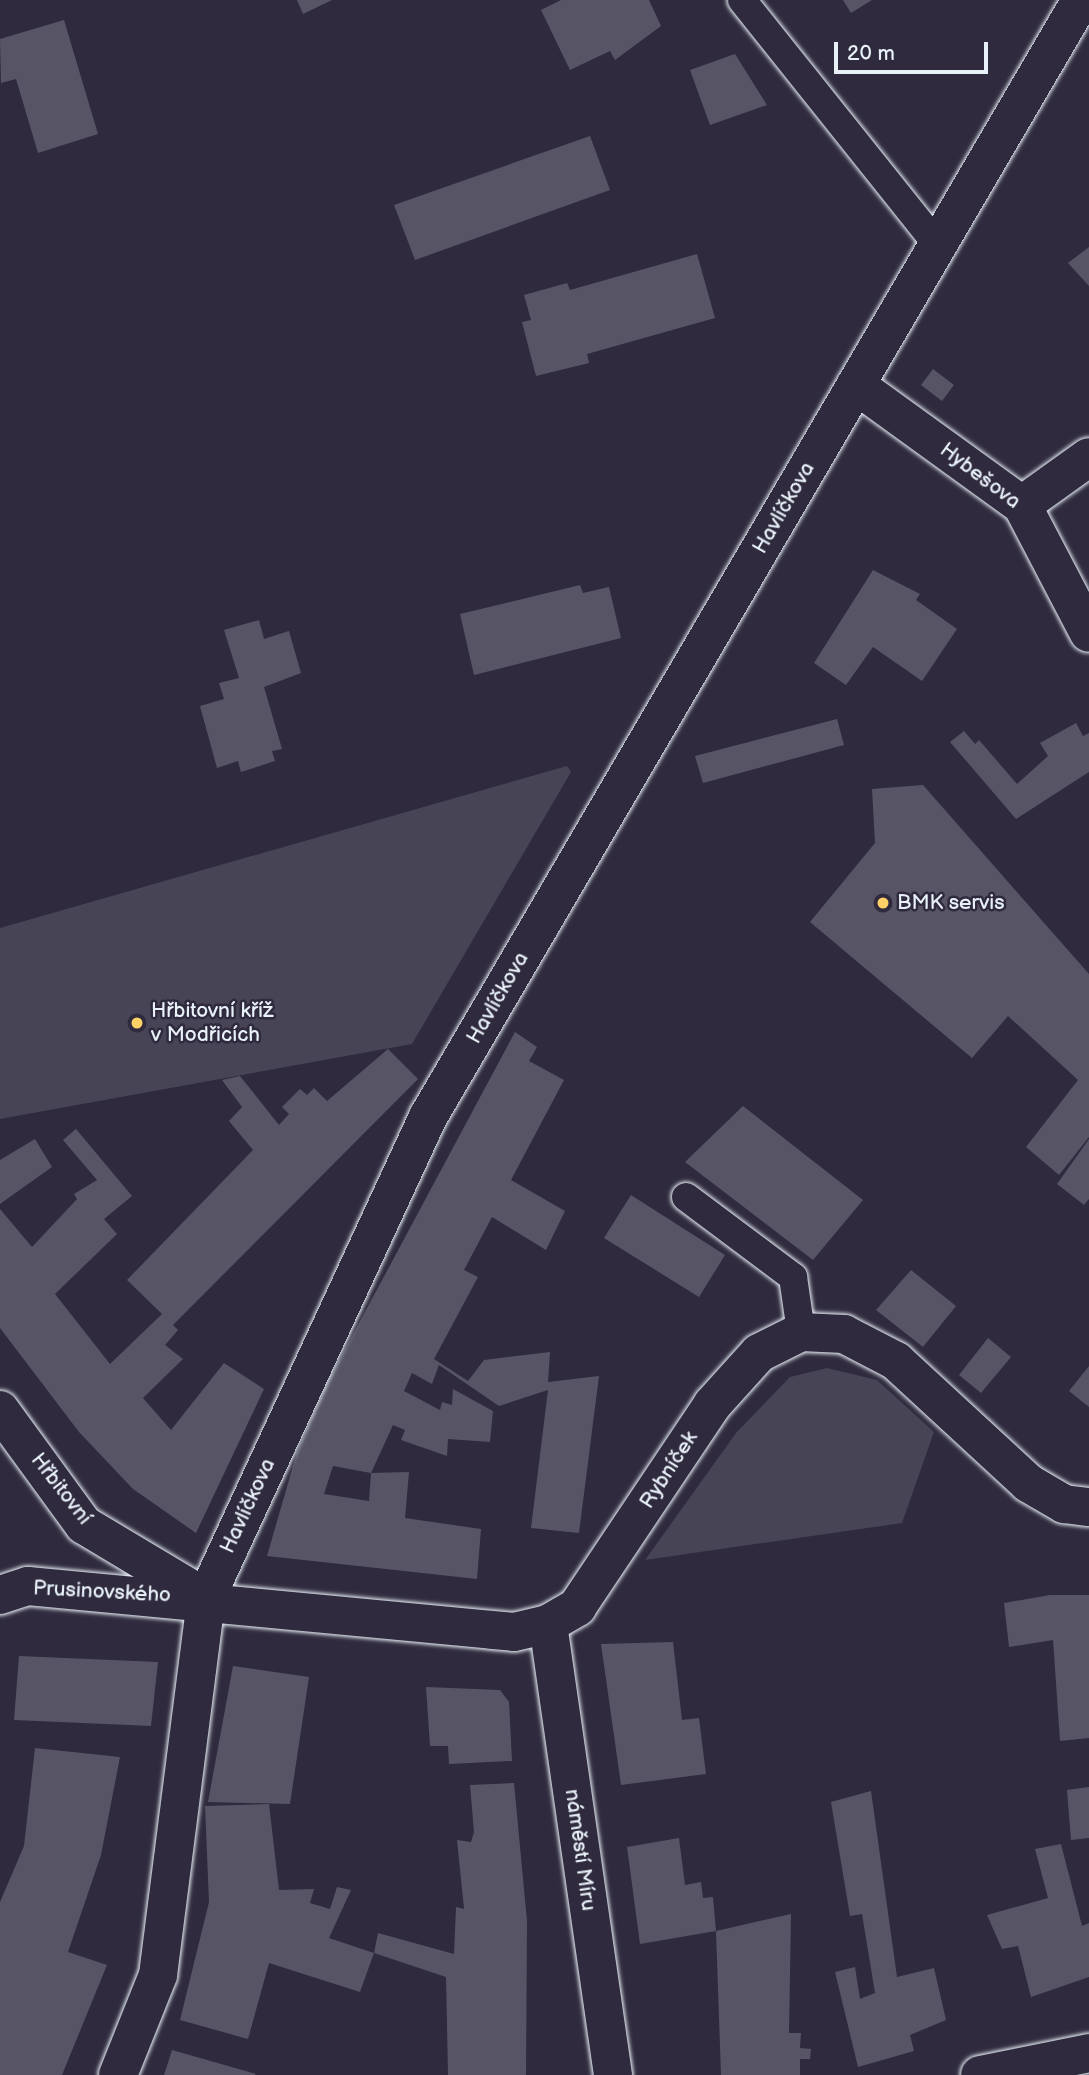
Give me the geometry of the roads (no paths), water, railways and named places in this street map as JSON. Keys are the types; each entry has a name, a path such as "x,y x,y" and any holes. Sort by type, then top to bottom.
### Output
{"street":[{"name":"Havlíčkova","path":"118,2075 158,1975 206,1598 428,1117 856,385 935,242 1081,0"},
{"name":"Hybešova","path":"856,385 1022,505 1089,633"},
{"path":"1022,505 1089,457"},
{"name":"Rybníček","path":"206,1598 514,1632 548,1624 578,1607 712,1405 760,1353 801,1332 844,1334 896,1361 1028,1483 1077,1505"},
{"name":"Hřbitovní","path":"0,1410 84,1525 206,1598"},
{"name":"Prusinovského","path":"0,1595 28,1586 206,1598"},
{"name":"náměstí Míru","path":"548,1624 613,2075"},
{"path":"980,2075 1089,2053"}],"lane":[{"path":"742,0 935,242"},
{"path":"686,1197 793,1277 801,1332"}],"place":[{"name":"BMK servis","path":"883,903"},
{"name":"Hřbitovní kříž v Modřicích","path":"137,1023"}]}
